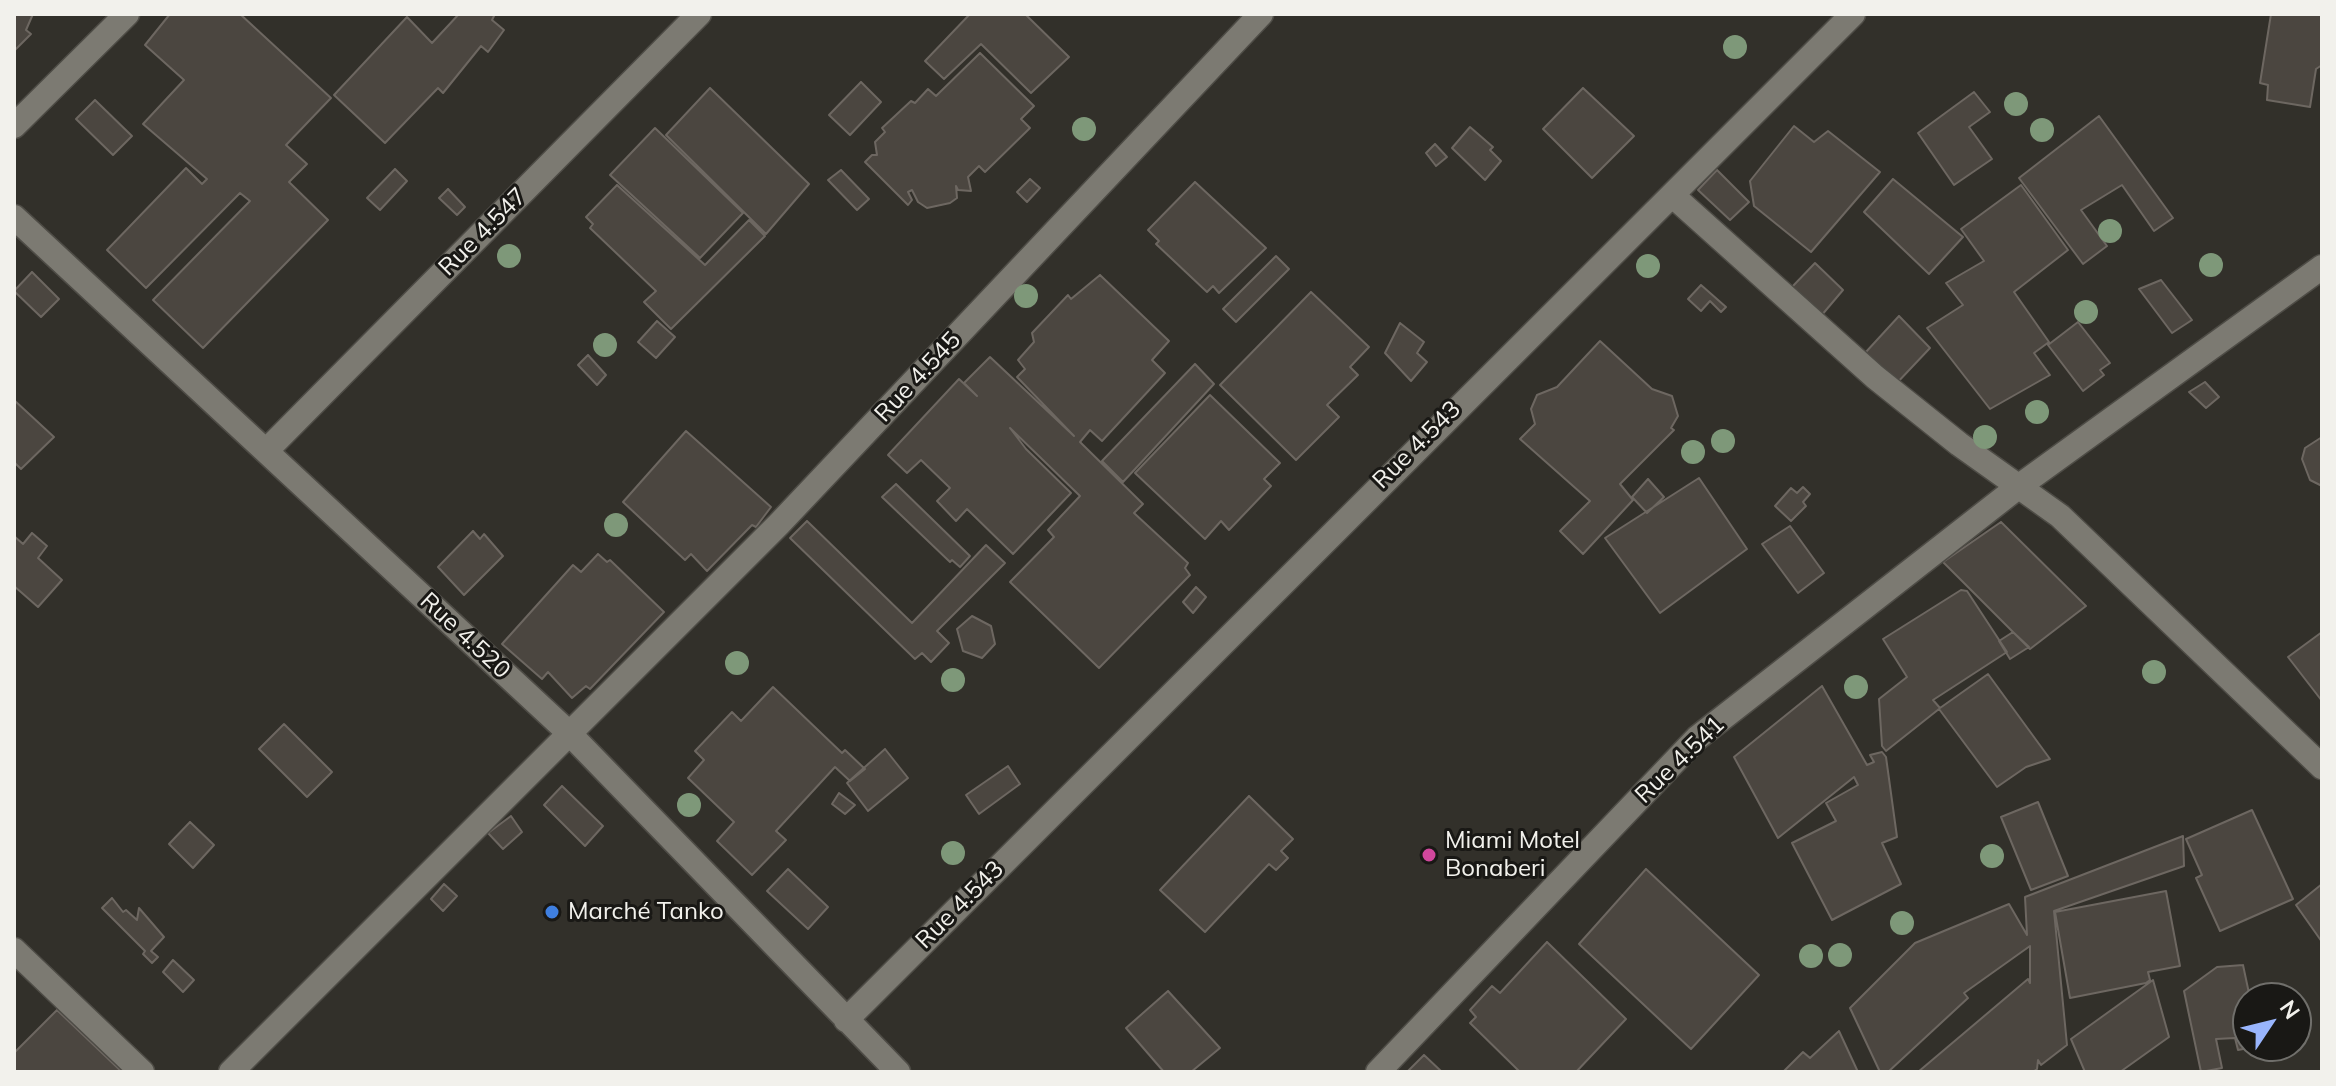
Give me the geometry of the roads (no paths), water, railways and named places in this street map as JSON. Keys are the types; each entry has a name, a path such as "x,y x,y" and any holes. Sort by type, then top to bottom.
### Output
{"street":[{"path":"14,126 127,14"},
{"name":"Rue 4.547","path":"267,450 699,14"},
{"name":"Rue 4.545","path":"231,1072 779,524 1261,14"},
{"name":"Rue 4.543","path":"846,1020 1853,14"},
{"path":"1672,195 1875,377 2060,516 2154,602 2322,767"},
{"name":"Rue 4.520","path":"14,217 568,732 898,1072"},
{"name":"Rue 4.541","path":"1378,1072 1697,738 2018,487 2322,267"},
{"path":"14,950 142,1072"}],"place":[{"name":"Miami Motel Bonaberi","path":"1429,855"},
{"name":"Marché Tanko","path":"552,912"}]}
